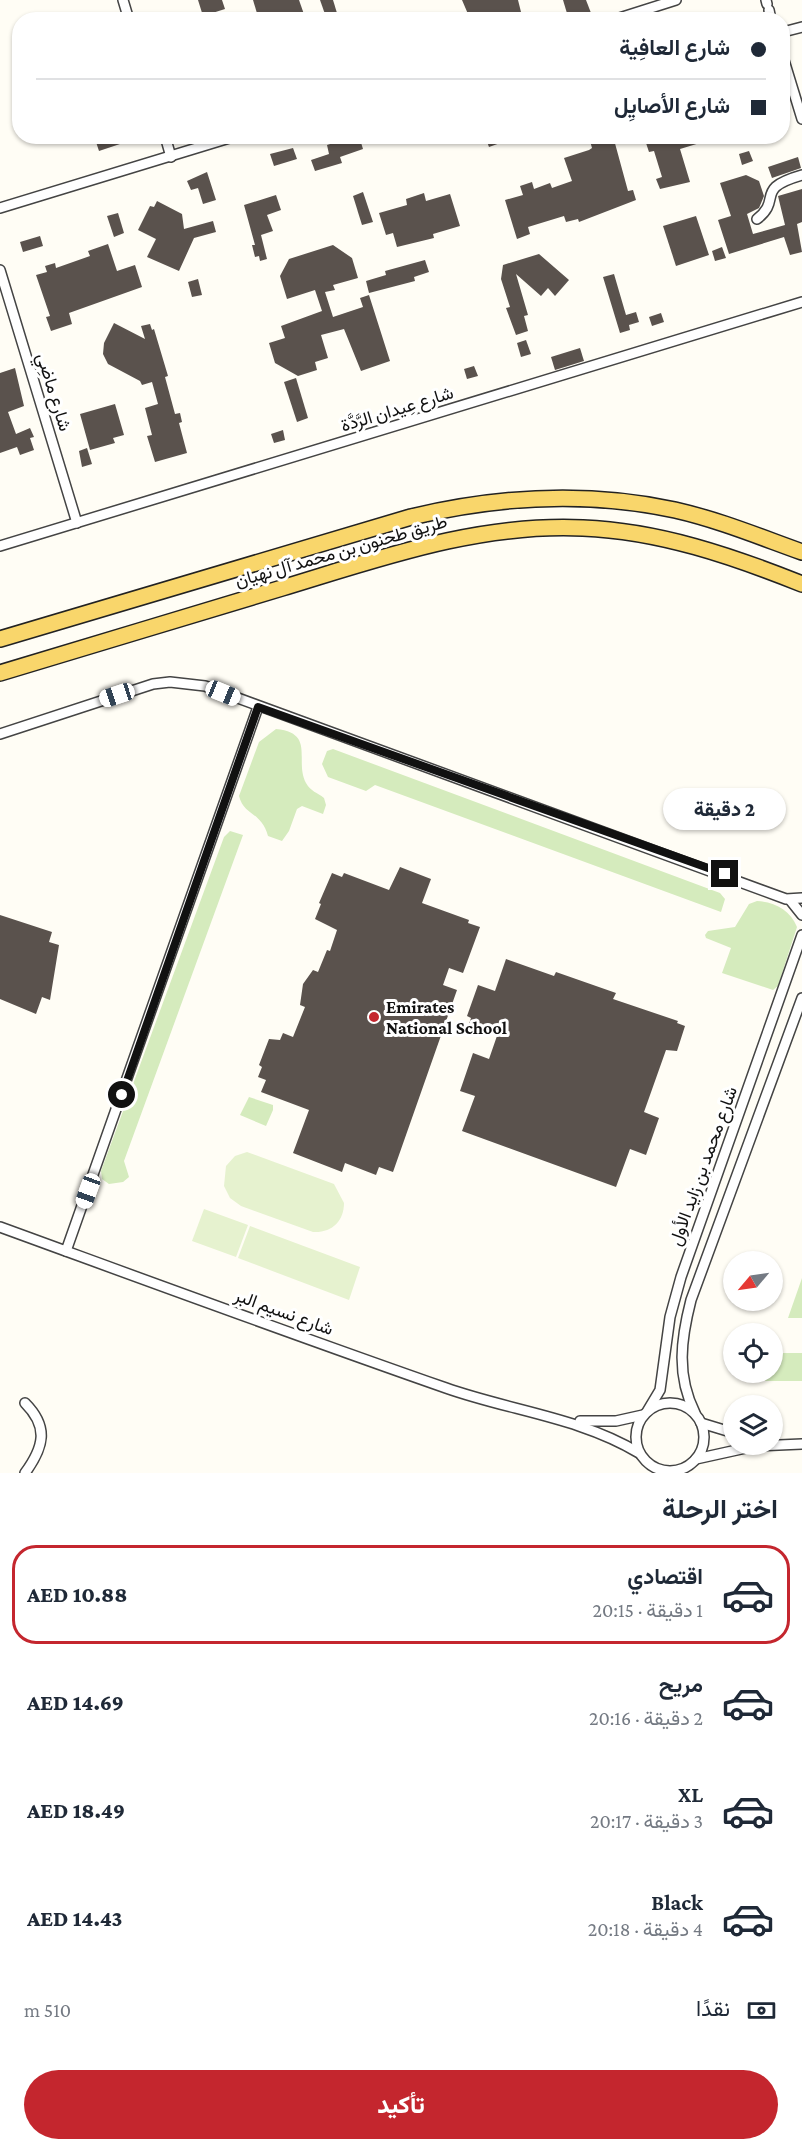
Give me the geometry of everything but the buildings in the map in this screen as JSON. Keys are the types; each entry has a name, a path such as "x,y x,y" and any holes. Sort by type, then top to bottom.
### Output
{"main road":[{"name":"طريق طحنون بن محمد آل نهيان","path":"0,639 411,517 470,504 580,498 635,503 705,518 802,552"},
{"name":"طريق طحنون بن محمد آل نهيان","path":"0,674 423,545 509,530 584,528 637,534 717,553 802,584"}],"street":[{"path":"638,12 676,0"},
{"path":"790,80 802,119"},
{"path":"167,144 171,157"},
{"path":"0,207 211,144"},
{"path":"757,219 766,210 770,192 775,185 802,175"},
{"name":"شارع ماضِي","path":"0,270 77,523"},
{"name":"شارع عِيدان الرَّدَّة","path":"0,546 802,302"},
{"path":"0,734 153,684 170,682 205,686 790,900 802,898"},
{"path":"66,1251 258,707"},
{"path":"790,900 802,915"},
{"name":"شارع محمد بن زايد الأول","path":"646,1413 660,1389 670,1317 681,1277 802,935"},
{"name":"شارع محمد بن زايد الأول","path":"694,1413 685,1390 681,1363 687,1316 696,1284 802,998"},
{"name":"شارع نسيم البر","path":"0,1227 461,1393 607,1434 639,1453"},
{"path":"25,1403 38,1418 42,1431 37,1454 25,1473"},
{"path":"696,1459 703,1445 701,1423 694,1413 672,1403 663,1403 646,1413 636,1437 639,1453 649,1464 662,1470 684,1468 696,1459 723,1452"},
{"name":"شارع نسيم البر","path":"560,1419 597,1422 646,1413"},
{"path":"701,1423 723,1430"},
{"path":"783,1444 802,1444"}],"green space":[{"path":"276,729 296,736 300,742 303,775 306,783 324,798 326,805 323,814 302,806 297,809 289,831 282,841 268,836 261,822 245,807 239,796 259,742"},
{"path":"333,749 720,893 725,899 721,912 375,785 366,791 328,777 322,764 327,751"},
{"path":"230,831 243,835 124,1161 129,1177 123,1182 109,1184 102,1179 101,1171 224,837"},
{"path":"757,901 781,908 797,927 778,986 773,990 722,973 731,948 706,938 705,935 708,931 735,927 749,904"},
{"path":"249,1097 273,1105 266,1126 240,1115"},
{"path":"247,1152 334,1184 344,1203 342,1215 336,1225 320,1232 313,1232 241,1206 230,1198 224,1186 226,1166 235,1156"},
{"path":"204,1209 248,1225 236,1257 192,1241"},
{"path":"250,1226 360,1267 349,1300 238,1258"},
{"path":"802,1278 802,1318 788,1318"},
{"path":"783,1353 802,1353 802,1381 783,1381"}],"place":[{"name":"Emirates National School","path":"374,1017"}],"route":[{"path":"122,1095 225,807 258,707 725,874"}]}
